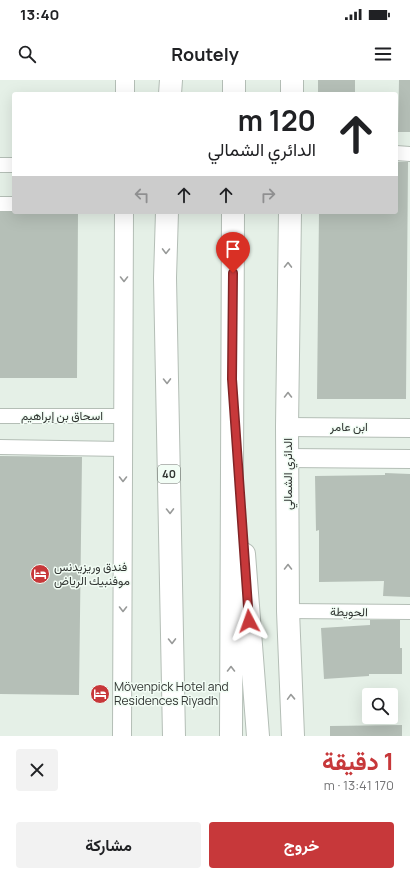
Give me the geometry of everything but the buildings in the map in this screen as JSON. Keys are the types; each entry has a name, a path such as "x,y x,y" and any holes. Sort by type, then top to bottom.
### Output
{"main road":[{"path":"170,80 170,92"},
{"path":"234,80 234,92"},
{"path":"292,80 292,92"},
{"name":"40","path":"167,214 165,278 174,703 172,736"},
{"path":"231,736 233,214"},
{"name":"الدائري الشمالي","path":"290,214 288,611 292,736"},
{"path":"232,379 258,736"}],"street":[{"path":"125,80 125,92"},
{"path":"398,153 410,154"},
{"path":"0,165 12,165"},
{"path":"0,204 12,204"},
{"path":"122,736 124,214"},
{"name":"اسحاق بن إبراهيم","path":"0,416 124,416"},
{"name":"ابن عامر","path":"288,427 410,428"},
{"path":"0,447 123,449"},
{"path":"288,458 410,459"},
{"name":"الحويطة","path":"288,611 410,612"}],"place":[{"name":"فندق وريزيدنس موفنبيك الرياض","path":"40,574"},
{"name":"Mövenpick Hotel and Residences Riyadh","path":"100,694"}],"route":[{"path":"233,273 232,379 249,621"}]}
